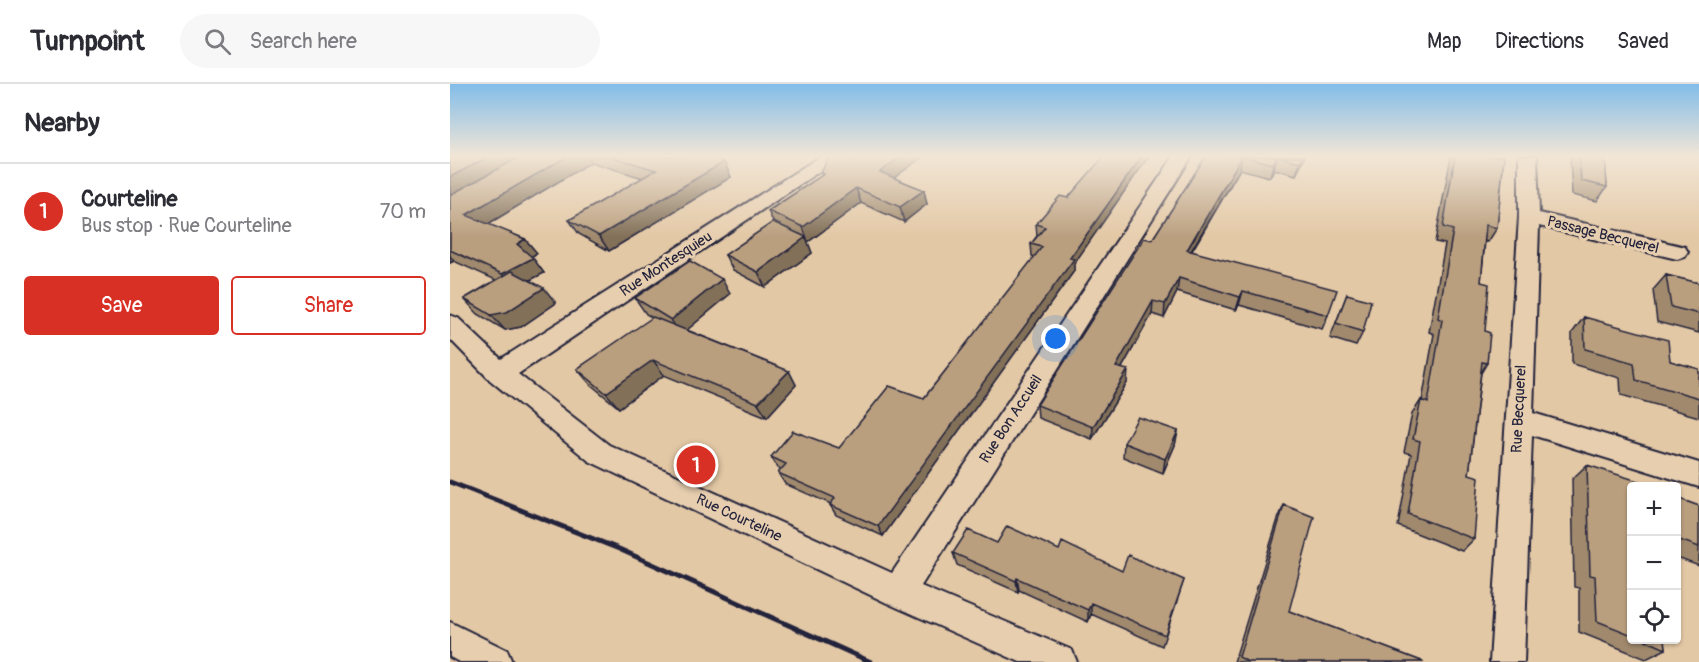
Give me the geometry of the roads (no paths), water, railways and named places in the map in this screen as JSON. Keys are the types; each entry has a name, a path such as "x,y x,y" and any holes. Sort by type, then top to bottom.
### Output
{"street":[{"name":"Rue Montesquieu","path":"499,373 791,183"},
{"name":"Rue Bon Accueil","path":"898,592 1165,183"},
{"name":"Rue Becquerel","path":"1507,662 1529,217 1528,183"},
{"name":"Passage Becquerel","path":"1529,217 1677,252"},
{"name":"Rue Courteline","path":"450,324 499,373 599,453 898,592 1060,662"},
{"path":"1518,420 1699,475"},
{"path":"450,639 495,662"}],"railway":[{"path":"450,482 619,549 871,662"}],"place":[{"name":"Courteline","path":"696,465"}]}
